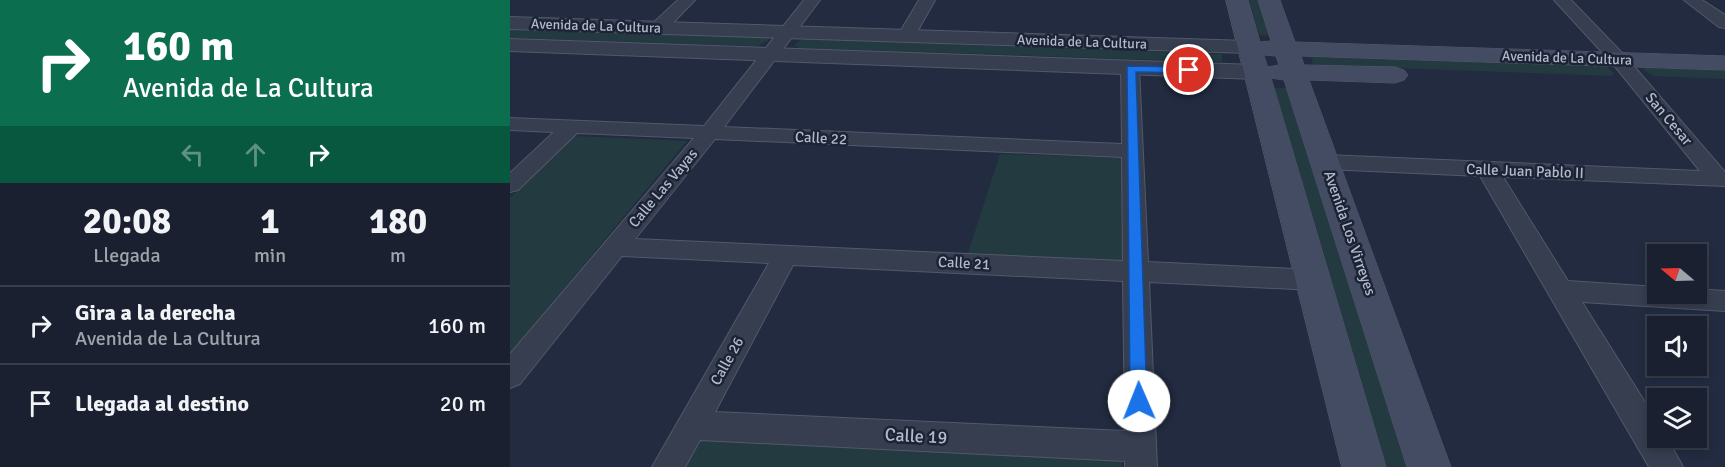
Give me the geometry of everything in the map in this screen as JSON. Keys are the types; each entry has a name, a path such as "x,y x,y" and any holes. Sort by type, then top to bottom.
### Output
{"main road":[{"path":"1238,0 1252,60 1315,279 1364,467"},
{"name":"Avenida Los Virreyes","path":"1269,0 1429,467"},
{"name":"Avenida de La Cultura","path":"1252,60 1618,60 1725,63"},
{"name":"Avenida de La Cultura","path":"1290,61 1636,81 1725,83"}],"street":[{"path":"658,28 687,0"},
{"name":"Calle Las Vayas","path":"510,375 709,133 812,0"},
{"path":"906,37 927,0"},
{"name":"San Cesar","path":"1562,0 1722,179"},
{"path":"1692,0 1725,23"},
{"name":"Avenida de La Cultura","path":"510,23 906,37 1252,60"},
{"name":"Avenida de La Cultura","path":"510,45 1130,68 1252,60"},
{"path":"1130,68 1141,457"},
{"name":"Calle 22","path":"510,124 1132,151"},
{"path":"510,185 572,127"},
{"name":"Calle Juan Pablo II","path":"1326,162 1722,179"},
{"path":"1487,169 1667,467"},
{"name":"Calle 21","path":"614,247 1315,279"},
{"name":"Calle 26","path":"668,467 786,255"},
{"path":"1561,291 1725,301"},
{"name":"Calle 19","path":"691,425 1141,457"}],"shaded area":[{"path":"1249,0 1264,0 1275,36 1259,35"},
{"path":"510,30 766,38 769,40 758,46 510,38"},
{"path":"802,39 1222,54 1222,62 799,48 794,45"},
{"path":"1311,56 1606,66 1614,73 1611,76 1313,65"},
{"path":"1647,67 1725,69 1725,79 1654,76 1643,70"},
{"path":"1274,88 1293,88 1418,467 1384,467"},
{"path":"574,136 687,141 510,353 510,198"},
{"path":"1000,154 1123,158 1124,257 1121,262 967,256"},
{"path":"703,435 1122,460 1122,467 685,467"}],"route":[{"path":"1139,401 1130,68 1189,70"}]}
